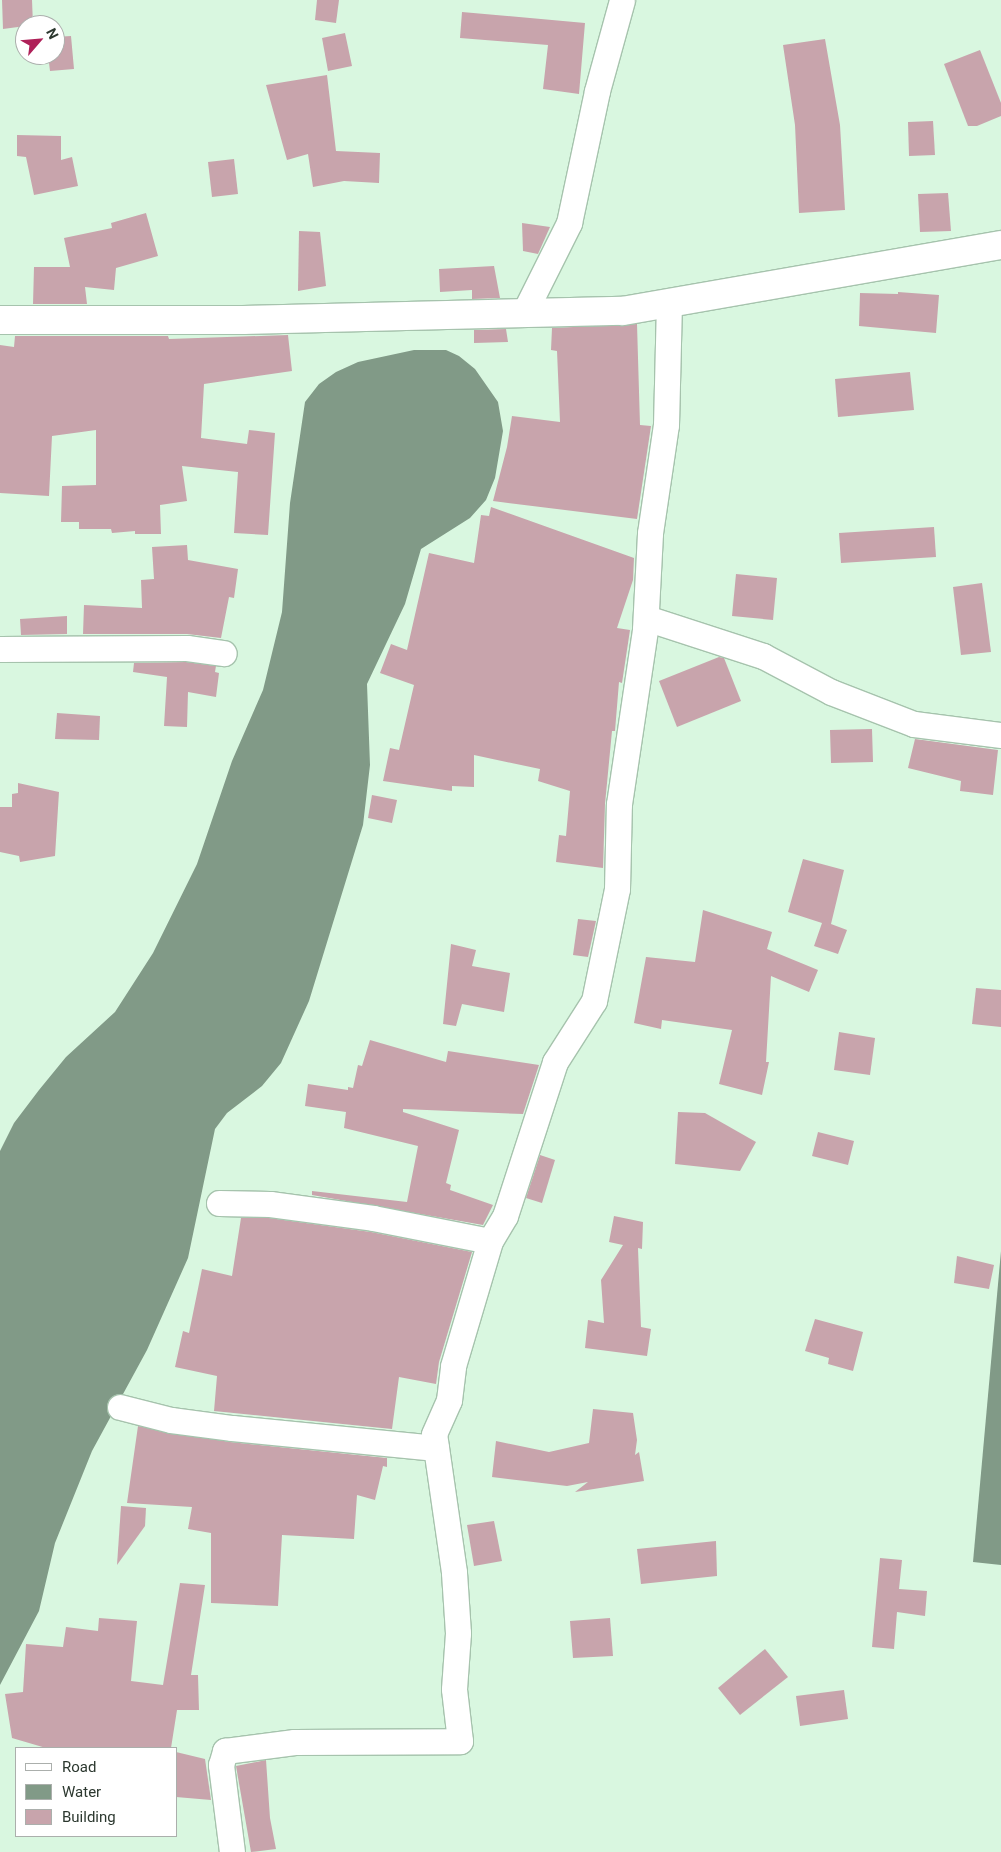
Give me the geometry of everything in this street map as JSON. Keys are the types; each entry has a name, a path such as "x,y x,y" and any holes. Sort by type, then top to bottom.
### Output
{"street":[{"path":"524,313 569,223 597,91 622,0"},
{"path":"0,320 243,320 623,310 1001,245"},
{"path":"232,1852 221,1765 225,1751 294,1742 460,1741 454,1689 458,1633 454,1572 434,1434 449,1400 453,1366 490,1241 505,1216 555,1062 594,1001 617,889 619,804 646,618 650,533 666,425 669,302"},
{"path":"646,618 763,656 831,692 914,724 1001,735"},
{"path":"0,650 187,648 224,653"},
{"path":"219,1203 270,1204 373,1218 490,1241"},
{"path":"120,1407 171,1420 232,1428 436,1448"}],"water":[{"path":"414,350 446,350 459,356 475,369 498,402 503,431 495,478 486,500 470,518 421,549 405,604 367,684 370,765 363,825 309,1001 281,1063 262,1086 227,1113 215,1129 188,1258 147,1350 92,1451 55,1543 39,1611 0,1685 0,1151 14,1123 66,1057 115,1012 153,953 197,864 232,761 263,690 282,612 290,503 305,402 319,384 336,372 358,362"},
{"path":"1001,1251 1001,1565 973,1562"}],"building":[{"path":"2,0 32,0 33,15 15,15 15,27 3,29"},
{"path":"317,0 339,0 336,23 315,20"},
{"path":"462,12 585,23 579,94 543,89 548,45 460,38"},
{"path":"345,33 352,66 328,71 322,38"},
{"path":"65,36 71,36 74,69 50,71 49,65 65,65"},
{"path":"825,39 840,125 845,210 799,213 795,125 783,45"},
{"path":"980,50 1001,103 1001,116 977,126 968,126 944,64"},
{"path":"327,75 336,151 380,153 379,183 344,181 313,187 308,154 287,160 266,85"},
{"path":"933,121 935,155 909,156 908,122"},
{"path":"17,135 61,136 61,160 72,157 78,186 34,195 26,157 17,156"},
{"path":"234,159 238,194 212,197 208,162"},
{"path":"948,193 951,231 920,232 918,194"},
{"path":"146,213 158,256 116,268 114,290 85,287 87,304 33,304 34,267 70,267 64,238 112,228 111,223"},
{"path":"522,223 550,227 538,254 523,251"},
{"path":"299,231 320,232 326,286 298,291"},
{"path":"494,266 500,298 472,299 472,290 440,292 439,269"},
{"path":"898,292 939,295 936,333 859,326 860,293 898,294"},
{"path":"637,324 640,425 651,426 637,519 493,501 507,447 512,416 560,422 557,351 551,350 552,328"},
{"path":"506,329 508,342 474,343 474,330"},
{"path":"288,335 292,371 204,384 201,438 247,444 249,430 275,433 268,535 234,533 238,472 182,466 187,501 160,505 161,534 135,534 135,531 112,533 111,529 79,529 79,522 61,522 62,486 96,485 96,430 52,436 49,496 0,493 0,345 14,347 15,336 168,336 169,339"},
{"path":"910,372 914,410 838,417 835,379"},
{"path":"491,507 634,558 633,580 617,628 630,630 622,683 619,682 615,731 612,731 605,804 603,868 556,862 559,835 566,836 570,791 538,781 540,769 474,755 474,787 452,786 452,791 383,781 390,748 399,750 414,685 380,673 391,644 407,650 429,553 474,563 481,515 489,516"},
{"path":"934,527 936,557 841,563 839,533"},
{"path":"187,545 188,560 238,569 234,598 229,597 221,638 187,634 83,634 84,605 142,608 141,580 154,579 152,547"},
{"path":"736,574 777,578 773,620 732,616"},
{"path":"982,583 991,652 961,655 953,587"},
{"path":"67,616 67,634 21,635 20,619"},
{"path":"719,657 724,658 741,701 677,727 659,681"},
{"path":"186,662 216,666 215,672 219,673 216,697 188,692 187,727 164,726 167,677 133,672 134,663"},
{"path":"57,713 100,716 99,740 55,739"},
{"path":"872,729 873,762 831,763 830,730"},
{"path":"915,739 998,750 993,795 960,791 961,781 908,768"},
{"path":"18,783 59,792 55,856 20,862 19,856 0,852 0,807 12,807 12,794 18,793"},
{"path":"372,795 397,800 392,823 368,818"},
{"path":"803,859 844,870 831,924 847,930 838,954 814,946 822,923 788,912"},
{"path":"703,910 772,932 767,949 818,970 809,992 771,976 766,1062 769,1062 762,1095 719,1084 732,1030 662,1020 661,1029 634,1023 646,957 695,962"},
{"path":"578,919 596,921 588,957 573,955"},
{"path":"451,944 476,950 472,966 510,973 504,1012 462,1004 456,1026 443,1024"},
{"path":"976,988 1001,990 1001,1027 972,1024"},
{"path":"839,1032 875,1038 870,1075 834,1070"},
{"path":"370,1040 446,1062 448,1051 539,1065 523,1114 403,1109 403,1112 459,1130 446,1183 451,1185 450,1190 493,1205 483,1225 312,1195 312,1191 407,1202 418,1146 344,1128 346,1112 305,1106 308,1084 348,1090 348,1087 353,1088 358,1065 362,1066"},
{"path":"678,1112 705,1113 756,1142 740,1171 675,1164"},
{"path":"818,1132 854,1141 848,1165 812,1156"},
{"path":"540,1155 555,1160 542,1203 526,1198"},
{"path":"614,1216 643,1222 642,1249 638,1248 641,1327 651,1329 647,1356 585,1348 588,1320 604,1323 601,1280 623,1245 609,1242"},
{"path":"241,1218 269,1218 371,1232 472,1252 439,1362 436,1384 399,1377 392,1429 214,1411 217,1376 175,1367 183,1331 189,1333 202,1269 232,1276"},
{"path":"957,1256 994,1265 989,1289 954,1283"},
{"path":"815,1319 863,1332 853,1371 828,1364 829,1358 805,1351"},
{"path":"593,1409 633,1413 637,1440 635,1455 639,1452 644,1481 575,1492 588,1482 567,1486 492,1477 496,1441 549,1452 589,1443"},
{"path":"138,1426 230,1442 387,1458 387,1467 383,1466 375,1500 357,1495 354,1539 282,1535 278,1606 211,1603 211,1533 188,1529 192,1507 127,1503"},
{"path":"121,1506 146,1508 145,1526 117,1565"},
{"path":"494,1521 502,1561 474,1566 467,1525"},
{"path":"716,1541 717,1576 641,1584 637,1549"},
{"path":"880,1558 902,1560 899,1589 927,1591 925,1616 897,1612 894,1649 872,1647"},
{"path":"180,1583 205,1585 191,1675 198,1675 199,1710 177,1710 171,1747 43,1747 12,1738 5,1694 23,1692 26,1644 63,1647 66,1627 98,1631 99,1618 137,1621 131,1681 163,1685"},
{"path":"610,1618 613,1656 573,1658 570,1621"},
{"path":"765,1649 788,1677 740,1715 718,1688"},
{"path":"844,1690 848,1719 800,1726 796,1696"},
{"path":"178,1752 205,1759 211,1800 178,1797"},
{"path":"266,1760 270,1818 276,1849 251,1852 236,1766"}]}
